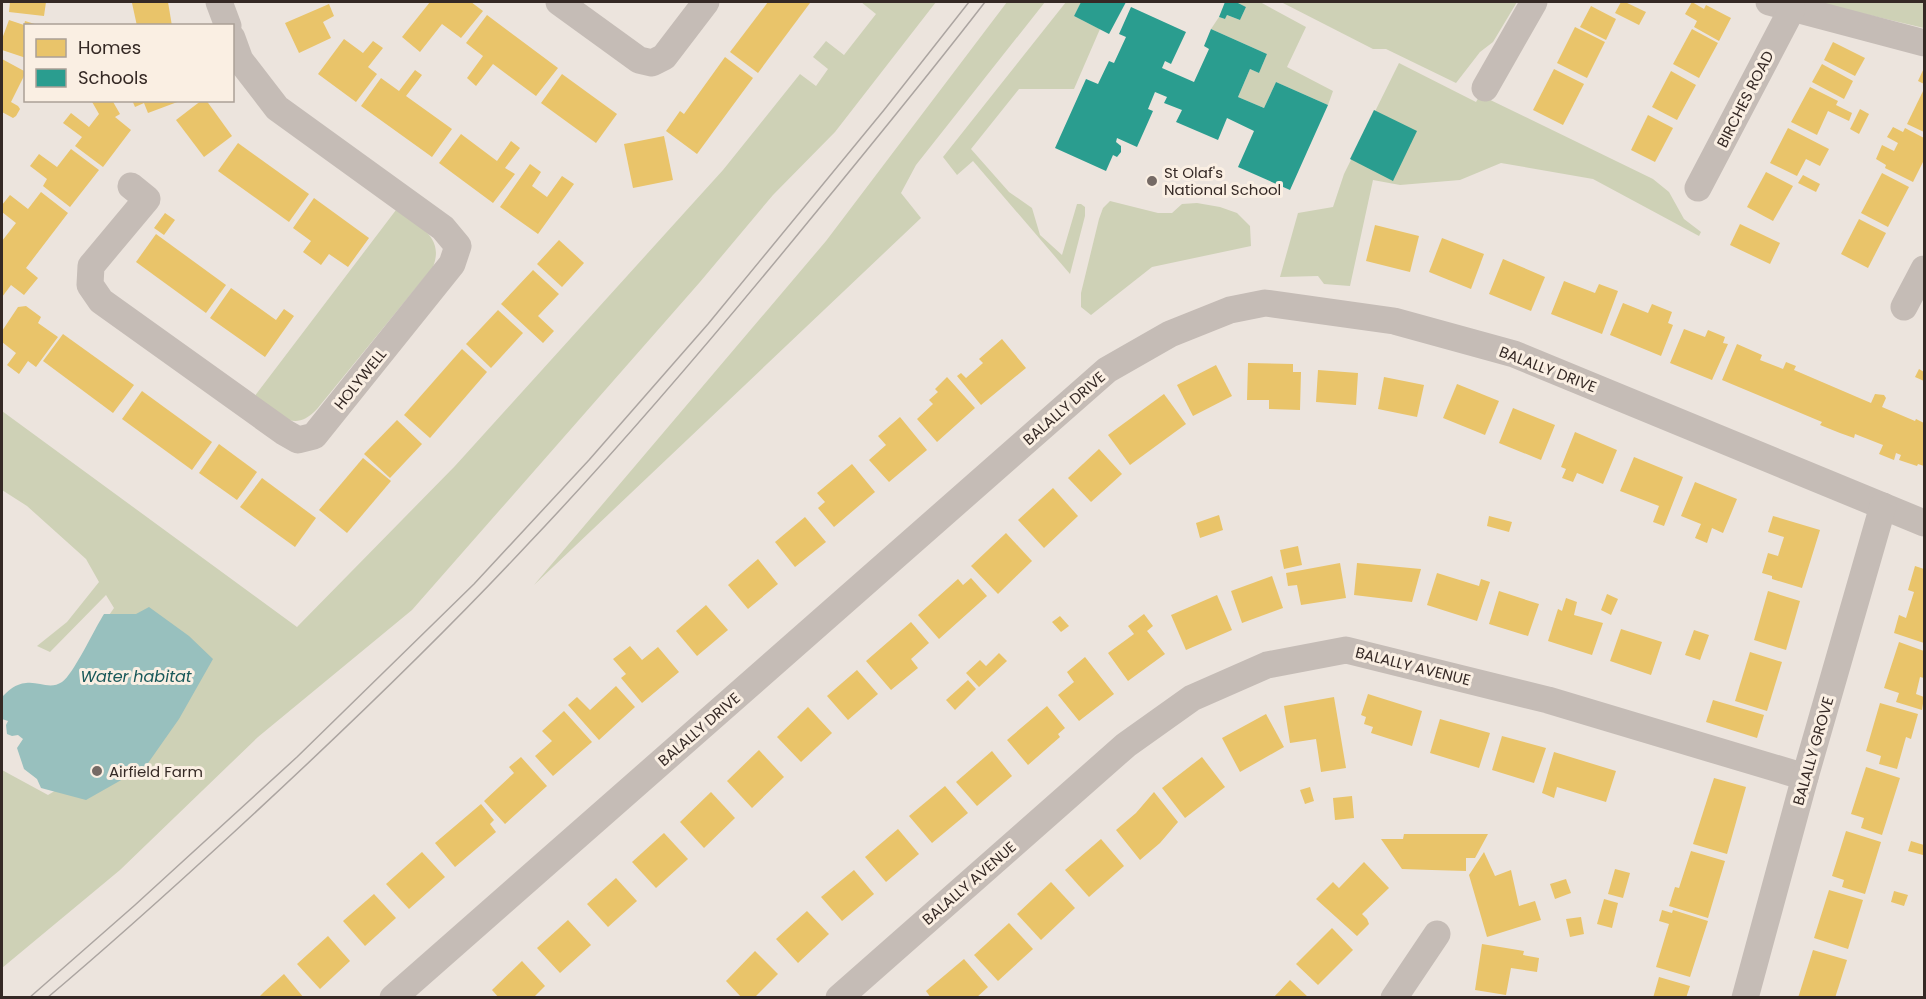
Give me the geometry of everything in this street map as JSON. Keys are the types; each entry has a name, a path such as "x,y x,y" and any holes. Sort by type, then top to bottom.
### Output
{"street":[{"path":"219,2 227,24"},
{"path":"559,2 639,60 652,63 664,57 706,2"},
{"path":"1485,88 1534,2"},
{"path":"1780,5 1924,43"},
{"name":"BIRCHES ROAD","path":"1698,188 1780,5"},
{"name":"HOLYWELL","path":"131,186 147,199 91,266 90,285 101,301 284,432 298,440 314,436 452,264 458,246 443,228 277,108 240,60 234,44"},
{"path":"1904,307 1924,269"},
{"name":"BALALLY DRIVE","path":"393,998 1107,370 1170,334 1230,309 1265,303 1394,321 1514,354 1924,523"},
{"name":"BALALLY GROVE","path":"1745,998 1805,777 1883,506"},
{"name":"BALALLY AVENUE","path":"839,998 1126,746 1192,698 1267,665 1346,650 1548,700 1805,777"},
{"path":"1394,998 1437,934"}],"green space":[{"path":"861,2 936,2 835,132 773,195 700,282 412,610 258,737 120,870 2,968 2,770 48,795 112,756 100,628 114,608 106,595 50,652 37,646 67,622 99,582 86,559 27,506 2,490 2,411 297,627 455,466 723,170 800,74 816,86 828,69 813,57 826,41 844,55 876,14"},
{"path":"1007,2 1045,2 916,165 901,193 921,218 534,585 826,241"},
{"path":"1066,2 1081,2 1074,16 1100,29 1074,89 1019,89 971,149 1009,192 1032,208 1040,235 1062,255 1077,204 1085,207 1085,216 1070,274 973,161 957,175 943,157"},
{"path":"1235,2 1260,2 1306,27 1287,67 1333,91 1328,105 1276,82 1264,108 1238,97 1250,69 1259,73 1267,54 1211,29 1219,17 1225,19 1227,15 1240,20 1246,7"},
{"path":"1281,2 1517,2 1493,42 1480,52 1456,83 1386,49 1373,49"},
{"path":"1814,2 1924,2 1924,28"},
{"path":"1399,63 1476,102 1480,95 1653,179 1669,192 1684,219 1701,232 1699,236 1593,179 1501,163 1460,180 1400,185 1373,180 1350,286 1324,284 1318,276 1280,277 1298,213 1333,207 1344,174"},
{"path":"1110,201 1158,213 1172,213 1182,204 1197,203 1220,207 1237,213 1250,226 1251,246 1152,267 1091,315 1081,307 1081,293 1099,219 1103,208"},
{"path":"396,210 421,227 432,240 436,256 433,267 317,409 308,417 300,420 293,421 278,415 254,397"}],"water":[{"name":"Water habitat","path":"149,607 189,636 213,659 179,719 146,766 86,800 41,788 37,779 24,769 17,748 23,739 18,735 7,734 8,721 2,719 2,697 12,688 22,684 53,685 62,682 78,661 104,614 136,614"}],"building: Homes":[{"path":"10,2 46,2 44,16 9,12"},
{"path":"168,2 172,24 137,24 132,3"},
{"path":"430,2 471,2 483,11 461,38 442,24 420,52 402,37"},
{"path":"768,2 810,3 758,73 730,52"},
{"path":"1621,2 1646,12 1639,25 1615,13"},
{"path":"1692,2 1704,9 1706,5 1731,18 1719,41 1694,27 1697,21 1685,14"},
{"path":"329,4 334,16 323,22 331,38 299,53 285,23"},
{"path":"1591,6 1616,19 1606,40 1580,27"},
{"path":"487,15 558,68 536,96 493,64 476,86 467,78 483,56 466,43"},
{"path":"9,20 24,25 24,57 2,50 2,39"},
{"path":"1575,27 1605,42 1587,78 1557,63"},
{"path":"1692,29 1718,43 1699,78 1673,64"},
{"path":"344,39 363,53 373,41 383,48 368,67 377,74 356,102 318,74"},
{"path":"1833,42 1865,58 1855,76 1824,60"},
{"path":"725,57 753,78 697,154 666,131 680,111 684,114"},
{"path":"2,59 24,71 24,76 11,102 20,109 16,116 13,118 2,112"},
{"path":"1822,64 1853,81 1844,99 1812,82"},
{"path":"1924,68 1924,84 1918,81"},
{"path":"1554,69 1584,84 1563,125 1533,110"},
{"path":"415,70 422,75 406,96 452,129 432,157 361,106 381,78 399,91"},
{"path":"1671,71 1696,85 1677,120 1652,107"},
{"path":"562,74 617,114 596,143 541,103"},
{"path":"1810,87 1838,101 1836,105 1852,113 1849,121 1828,111 1817,135 1791,122"},
{"path":"1924,89 1924,132 1907,124"},
{"path":"92,102 113,102 120,114 115,117 131,130 103,167 75,146 82,137 63,123 71,113 89,127 99,114"},
{"path":"133,102 177,102 148,113 144,103 135,107"},
{"path":"199,102 207,102 232,136 204,157 176,120"},
{"path":"1860,109 1869,114 1859,134 1850,129"},
{"path":"1648,115 1673,128 1655,162 1631,150"},
{"path":"1893,127 1903,132 1905,128 1924,138 1924,160 1913,182 1885,168 1886,165 1876,159 1882,145 1894,151 1898,143 1887,137"},
{"path":"1788,128 1829,149 1820,166 1806,159 1797,176 1770,163"},
{"path":"461,134 497,161 511,141 520,148 505,168 515,174 493,203 439,163"},
{"path":"664,136 673,180 633,188 624,144"},
{"path":"238,143 309,194 289,222 218,171"},
{"path":"71,149 99,170 70,207 43,186 47,179 30,166 39,154 57,167"},
{"path":"530,164 541,172 532,186 547,197 562,176 574,184 538,234 500,207"},
{"path":"1766,172 1793,186 1773,221 1747,207"},
{"path":"1882,173 1909,187 1888,227 1861,213"},
{"path":"1803,175 1820,184 1816,192 1798,183"},
{"path":"41,192 68,213 26,268 38,278 24,295 11,285 2,297 2,241 16,223 2,212 2,205 10,195 28,209"},
{"path":"314,198 369,238 348,267 329,254 321,265 303,252 311,241 293,228"},
{"path":"165,213 175,220 164,235 154,228"},
{"path":"1859,219 1886,233 1868,268 1841,254"},
{"path":"1740,224 1780,243 1770,264 1730,245"},
{"path":"1375,225 1419,236 1410,272 1366,261"},
{"path":"156,234 226,285 206,313 136,262"},
{"path":"1442,238 1484,254 1471,289 1429,272"},
{"path":"559,240 584,263 562,287 537,264"},
{"path":"1503,259 1545,277 1531,311 1489,294"},
{"path":"533,270 559,294 538,316 554,331 543,343 501,304"},
{"path":"1564,281 1595,293 1599,284 1618,291 1602,334 1551,314"},
{"path":"231,288 276,320 284,309 294,316 265,357 210,318"},
{"path":"1623,303 1648,313 1652,304 1672,312 1668,323 1673,325 1661,356 1610,335"},
{"path":"26,306 41,317 38,323 58,337 36,367 28,361 19,374 7,365 16,353 2,342 2,331 18,307"},
{"path":"498,310 523,333 491,368 466,344"},
{"path":"1684,329 1705,337 1708,330 1725,337 1723,343 1728,344 1712,380 1670,363"},
{"path":"63,334 134,385 113,413 43,361"},
{"path":"1002,339 1026,368 981,405 957,376 961,373 966,378 983,363 979,359"},
{"path":"1737,344 1762,355 1760,360 1783,369 1786,362 1796,366 1794,370 1871,403 1875,394 1884,395 1886,398 1882,407 1924,423 1924,466 1899,460 1901,455 1896,453 1894,460 1879,454 1883,445 1855,434 1854,438 1820,425 1822,422 1722,380"},
{"path":"462,349 487,372 430,438 404,415"},
{"path":"1248,363 1293,364 1293,372 1301,372 1300,410 1269,409 1269,400 1247,400"},
{"path":"1216,365 1232,396 1193,416 1177,385"},
{"path":"1919,369 1924,372 1924,381 1915,377"},
{"path":"1318,370 1358,373 1356,405 1316,402"},
{"path":"947,377 975,408 937,442 917,419 933,404 929,400 938,392 935,389"},
{"path":"1384,377 1424,385 1417,417 1378,409"},
{"path":"1457,384 1499,401 1485,435 1443,418"},
{"path":"142,391 212,442 192,470 122,419"},
{"path":"1164,394 1186,424 1130,465 1108,435"},
{"path":"1513,408 1555,425 1541,460 1499,443"},
{"path":"900,417 927,450 889,482 869,460 886,445 878,436"},
{"path":"397,420 422,444 390,478 364,454"},
{"path":"1575,432 1617,450 1603,484 1577,473 1573,482 1562,478 1566,469 1561,467"},
{"path":"219,444 257,472 237,500 199,473"},
{"path":"1099,449 1122,474 1091,502 1068,478"},
{"path":"1634,457 1683,477 1664,526 1653,522 1659,506 1620,491"},
{"path":"363,458 391,481 347,533 319,510"},
{"path":"852,464 875,492 834,527 818,508 825,502 817,493"},
{"path":"262,478 316,518 295,547 240,507"},
{"path":"1695,482 1737,499 1723,533 1712,528 1707,543 1695,538 1701,524 1681,516"},
{"path":"1053,488 1078,516 1044,548 1018,520"},
{"path":"1219,515 1223,530 1200,538 1196,523"},
{"path":"1489,516 1512,522 1509,532 1487,526"},
{"path":"1773,516 1820,530 1802,588 1772,579 1772,576 1762,573 1768,553 1778,556 1784,537 1768,532"},
{"path":"805,517 826,542 795,567 775,542"},
{"path":"1006,533 1032,561 998,594 971,566"},
{"path":"1298,546 1302,565 1284,569 1280,550"},
{"path":"758,559 778,584 748,609 728,585"},
{"path":"1340,563 1346,598 1301,605 1297,585 1288,586 1286,573"},
{"path":"1357,563 1421,569 1412,602 1354,595"},
{"path":"1915,566 1924,569 1924,643 1894,633 1899,615 1906,618 1914,592 1908,590"},
{"path":"1437,573 1479,586 1481,579 1490,582 1477,621 1427,605"},
{"path":"1272,576 1283,608 1242,623 1231,591"},
{"path":"971,578 987,596 939,639 918,615 958,579 963,585"},
{"path":"1499,591 1539,604 1528,636 1489,624"},
{"path":"1768,591 1800,601 1786,650 1754,640"},
{"path":"1607,594 1618,599 1611,615 1601,610"},
{"path":"1217,595 1232,630 1186,650 1171,615"},
{"path":"1566,598 1577,602 1574,615 1603,623 1592,655 1548,641 1558,609 1562,611"},
{"path":"706,605 728,630 697,656 676,631"},
{"path":"1144,614 1153,626 1147,631 1165,654 1128,681 1108,653 1134,634 1128,626"},
{"path":"1060,616 1069,626 1061,632 1052,622"},
{"path":"911,622 929,643 911,659 918,668 891,690 866,661"},
{"path":"1621,629 1662,642 1651,675 1610,661"},
{"path":"1694,630 1709,635 1700,660 1685,655"},
{"path":"1899,642 1924,651 1924,678 1920,677 1916,694 1924,697 1922,710 1896,702 1899,693 1884,688"},
{"path":"630,646 642,660 658,647 679,672 642,703 621,678 626,674 613,659"},
{"path":"1750,652 1782,662 1767,711 1735,701"},
{"path":"999,653 1007,661 979,687 966,673 980,660 986,666"},
{"path":"1085,657 1114,694 1079,721 1058,695 1074,682 1067,672"},
{"path":"857,670 878,694 848,720 827,696"},
{"path":"968,680 976,689 955,710 946,700"},
{"path":"616,686 635,707 599,740 568,705 577,697 590,710"},
{"path":"1368,694 1422,711 1412,746 1371,733 1373,727 1364,724 1366,717 1361,715"},
{"path":"1334,697 1346,768 1321,772 1316,739 1290,743 1284,706"},
{"path":"1713,700 1764,715 1757,738 1706,722"},
{"path":"1880,703 1918,714 1911,739 1906,737 1897,769 1879,764 1881,756 1866,751"},
{"path":"1047,706 1065,728 1058,734 1060,737 1028,765 1007,740"},
{"path":"808,707 832,733 801,762 777,737"},
{"path":"564,711 592,742 553,776 535,756 552,741 542,731"},
{"path":"1266,714 1284,747 1240,772 1222,738"},
{"path":"1440,719 1490,733 1479,768 1430,753"},
{"path":"1502,736 1546,748 1534,783 1492,770"},
{"path":"759,750 784,777 752,808 727,781"},
{"path":"992,751 1012,776 977,806 956,782"},
{"path":"1554,752 1616,771 1606,802 1557,787 1554,798 1542,793"},
{"path":"521,757 547,786 505,824 484,801 514,773 509,767"},
{"path":"1202,757 1225,787 1185,818 1162,788"},
{"path":"1866,767 1900,778 1882,835 1861,828 1864,818 1851,814"},
{"path":"1714,778 1746,787 1727,854 1693,844"},
{"path":"945,786 968,813 932,843 909,816"},
{"path":"1310,787 1314,801 1305,804 1300,790"},
{"path":"711,792 735,818 704,848 680,822"},
{"path":"1154,792 1178,822 1160,843 1140,860 1116,830 1136,813"},
{"path":"1352,796 1354,818 1335,820 1333,798"},
{"path":"481,804 494,820 490,824 496,832 455,867 435,843"},
{"path":"898,829 919,854 886,882 865,857"},
{"path":"1846,831 1881,842 1865,894 1842,887 1844,880 1832,876"},
{"path":"664,833 688,859 656,888 632,862"},
{"path":"1404,834 1488,834 1475,858 1466,858 1466,871 1402,869 1381,839 1403,839"},
{"path":"1101,839 1124,866 1089,897 1065,870"},
{"path":"1911,841 1924,845 1923,855 1908,851"},
{"path":"1691,851 1725,861 1708,918 1669,906 1675,887 1679,888"},
{"path":"422,852 445,877 409,909 386,884"},
{"path":"1484,852 1495,876 1511,870 1519,906 1535,901 1541,920 1487,937 1469,875"},
{"path":"1364,862 1389,888 1362,914 1369,924 1357,936 1316,899 1333,882 1339,888"},
{"path":"1615,869 1630,873 1623,898 1608,894"},
{"path":"854,870 874,894 842,921 821,897"},
{"path":"616,878 637,901 608,927 587,904"},
{"path":"1566,879 1571,893 1555,899 1550,884"},
{"path":"1051,882 1075,908 1041,940 1017,914"},
{"path":"1829,890 1863,900 1848,949 1814,938"},
{"path":"1894,891 1908,895 1904,906 1891,902"},
{"path":"374,894 396,918 365,946 343,921"},
{"path":"1604,899 1618,903 1612,928 1597,924"},
{"path":"1662,910 1672,913 1673,910 1708,921 1690,977 1656,967 1669,924 1659,921"},
{"path":"807,911 829,934 798,963 776,939"},
{"path":"1581,917 1584,934 1570,937 1566,919"},
{"path":"568,920 591,945 560,973 537,948"},
{"path":"1009,923 1033,949 998,981 974,955"},
{"path":"1332,928 1353,950 1318,985 1296,964"},
{"path":"328,936 350,961 320,989 297,964"},
{"path":"1482,944 1524,951 1523,955 1539,958 1537,972 1511,968 1506,995 1475,990"},
{"path":"1813,950 1847,960 1835,998 1798,998"},
{"path":"755,951 778,974 754,998 742,998 726,981"},
{"path":"964,959 988,987 976,998 931,998 926,991"},
{"path":"522,961 545,986 533,998 499,998 492,990"},
{"path":"284,974 304,998 258,998 264,992"},
{"path":"1659,977 1690,986 1686,998 1653,998"},
{"path":"1290,980 1309,998 1273,998"}],"building: Schools":[{"path":"1081,2 1126,2 1109,34 1074,16"},
{"path":"1225,2 1236,2 1246,7 1240,20 1227,15 1225,19 1219,17"},
{"path":"1131,7 1186,32 1171,64 1165,61 1162,68 1194,82 1209,49 1204,46 1211,29 1267,54 1259,73 1250,69 1238,97 1264,108 1276,82 1328,105 1290,190 1238,167 1254,131 1227,118 1218,140 1176,122 1182,110 1164,103 1167,97 1155,92 1148,109 1153,111 1137,147 1117,138 1116,142 1121,146 1121,152 1117,157 1113,155 1106,171 1055,148 1086,79 1098,84 1109,61 1114,63 1126,37 1119,34"},
{"path":"1374,110 1417,131 1393,181 1350,159"}],"tram line":[{"path":"29,998 297,757 474,584 589,460 708,324 884,110 969,2"},
{"path":"47,998 164,896 308,763 383,692 528,544 636,426 706,345 985,2"}],"place":[{"name":"St Olaf's National School","path":"1152,181"},
{"name":"Airfield Farm","path":"97,771"}]}
